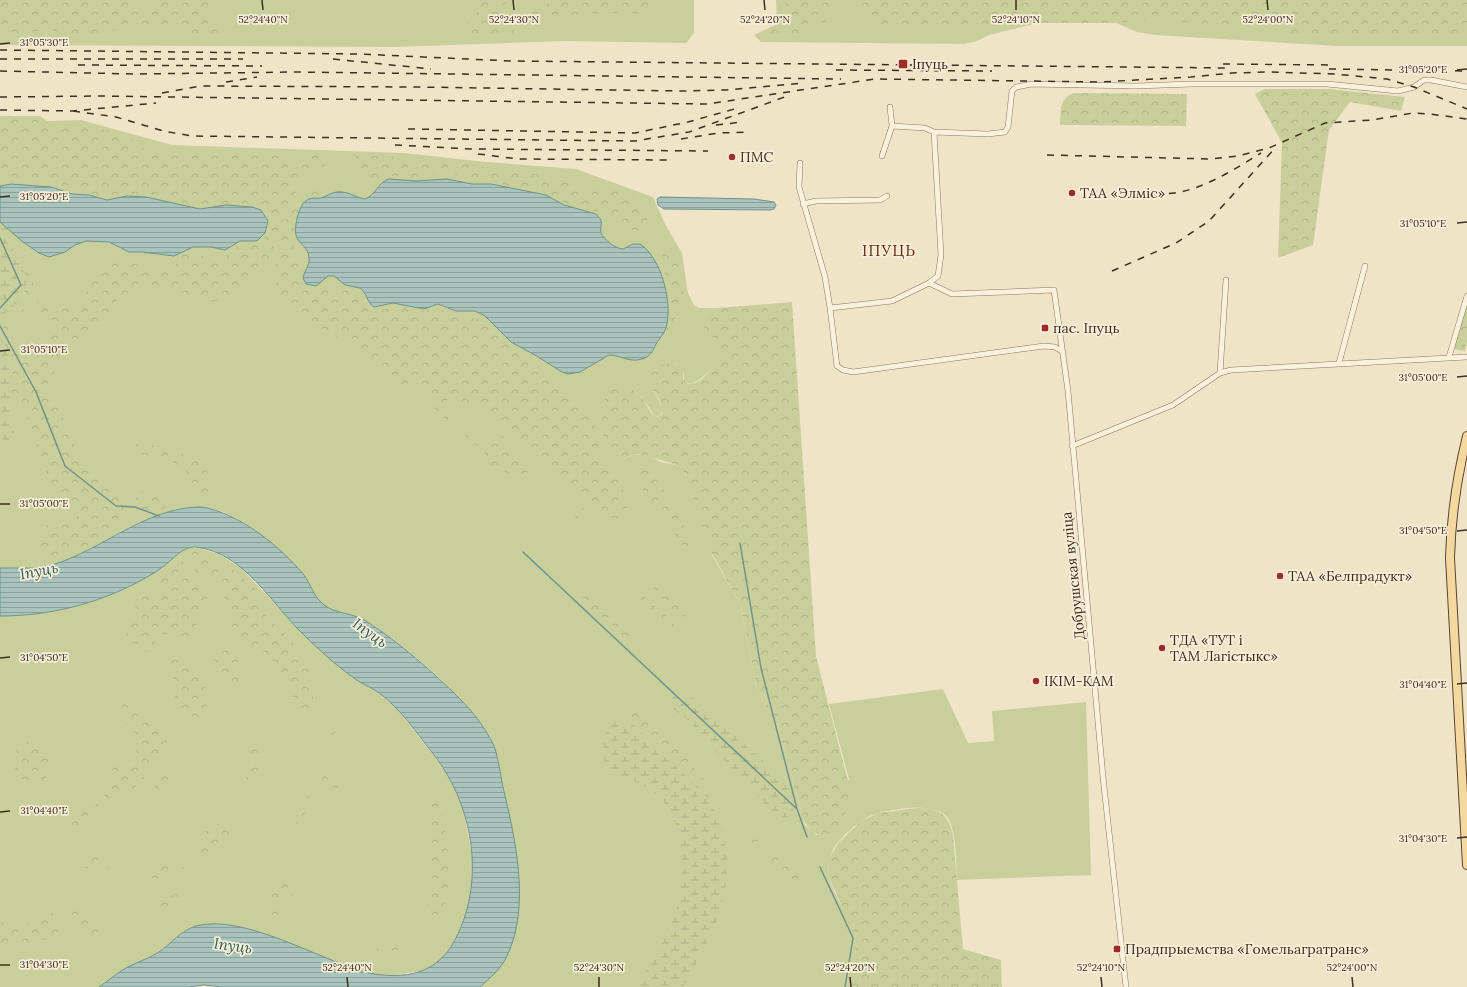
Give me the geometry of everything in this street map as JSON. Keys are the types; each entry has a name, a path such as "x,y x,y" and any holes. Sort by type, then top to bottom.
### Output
{"main road":[{"path":"1466,441 1451,522 1450,558 1467,865"}],"street":[{"path":"892,126 925,128 934,132 988,134 1005,132 1008,127 1012,91 1016,87 1032,84 1136,86 1327,84 1398,91 1414,87 1424,80 1431,80 1467,87"},
{"path":"882,156 892,126 890,107"},
{"path":"830,308 892,301 929,283 938,276 941,263 934,132"},
{"path":"800,163 799,187 825,277 837,366 843,370 853,372 887,369 1044,346 1055,347 1063,352"},
{"path":"803,204 816,201 880,200 887,196"},
{"path":"1339,363 1365,266"},
{"path":"1220,373 1226,280"},
{"name":"Добрушская вуліца","path":"929,283 952,294 1054,290 1063,352 1103,776 1126,987"},
{"path":"1449,357 1467,296"},
{"path":"1072,446 1173,405 1220,373 1231,370 1467,357"}],"green space":[{"path":"0,0 694,0 694,33 686,43 564,41 394,47 0,45"},
{"path":"0,0 130,0 136,6 143,8 161,1 210,0 208,12 211,21 217,25 228,24 232,28 232,31 228,35 203,38 179,30 158,28 126,28 90,35 48,30 17,33 0,28"},
{"path":"479,0 504,0 514,21 515,30 513,34 504,35 487,33 464,35 462,29 477,14"},
{"path":"560,0 653,0 654,2 650,10 638,13 588,13 568,21 534,20 528,17 528,13 532,9"},
{"path":"776,0 1467,0 1467,46 1337,46 1155,35 1137,32 1116,23 1038,23 989,35 977,41 964,44 761,42 754,35 777,24"},
{"path":"787,0 831,0 829,5 828,21 801,32 765,39 763,34 778,25 785,12"},
{"path":"850,0 1467,0 1467,37 1378,38 1326,33 1293,34 1253,24 1219,25 1161,20 1116,23 1038,23 988,30 923,30 881,24 860,14 854,8"},
{"path":"1265,89 1328,89 1405,97 1401,111 1350,102 1329,130 1313,245 1278,258 1282,143 1255,94"},
{"path":"1074,93 1187,94 1186,126 1060,125 1063,102 1069,95"},
{"path":"0,116 40,116 47,121 81,120 172,145 404,153 486,162 576,169 653,197 665,224 682,253 688,293 694,305 699,308 717,308 709,311 703,317 717,339 720,352 711,369 700,379 690,384 684,381 684,372 677,364 654,367 650,383 663,409 660,417 654,415 642,397 633,390 604,404 602,424 624,459 633,455 645,454 661,462 676,465 681,468 685,474 713,557 741,606 756,686 779,730 805,825 816,835 825,834 849,779 829,704 943,689 968,743 994,741 992,711 1086,702 1091,875 957,880 953,830 947,817 941,812 932,809 909,808 885,811 868,817 853,827 836,845 829,862 829,874 832,885 836,896 853,928 856,939 856,957 850,987 480,987 503,963 515,933 519,891 516,849 499,762 491,741 472,711 428,668 391,638 366,621 324,605 303,575 274,546 249,526 237,519 213,509 192,507 151,517 71,558 52,565 35,568 0,568"},
{"path":"0,117 30,117 48,123 85,123 129,138 151,152 158,154 274,155 293,161 314,152 328,153 331,157 327,164 304,177 280,227 268,263 259,278 227,298 213,302 203,301 172,289 137,291 124,294 115,302 108,319 94,331 77,351 57,366 51,378 50,389 57,401 68,433 84,460 123,505 125,516 121,525 112,533 56,561 41,561 38,555 45,526 67,522 76,518 80,514 81,508 77,503 61,493 50,480 43,465 31,425 17,396 10,391 0,356 0,293 2,286 0,235 16,254 27,259 32,272 33,284 23,312 17,316 9,316 5,322 19,352 28,359 38,354 47,343 53,324 52,319 35,310 34,306 37,302 40,301 52,306 58,303 64,294 68,294 71,301 68,310 73,313 83,301 96,271 103,265 113,261 169,269 175,266 181,255 196,250 199,251 209,262 219,262 239,244 256,244 264,239 270,223 265,210 247,203 202,207 141,195 126,194 107,198 39,181 10,179 0,181"},
{"path":"364,155 488,167 546,176 581,187 630,192 639,200 645,210 649,230 646,235 640,235 629,228 612,222 599,212 565,203 543,192 489,182 471,181 448,171 441,171 425,178 389,176 380,180 374,186 371,186 366,177 351,164 352,159 355,156"},
{"path":"314,190 320,191 321,196 307,199 302,204 297,216 293,237 294,249 305,260 305,266 301,278 303,285 309,289 329,285 347,291 359,291 365,296 372,308 379,311 395,305 419,311 442,309 465,318 481,319 491,323 512,347 530,359 547,378 561,386 589,414 595,426 603,461 621,485 626,495 627,510 624,519 619,521 612,518 483,407 478,404 447,399 447,406 455,418 451,423 434,409 426,394 394,384 350,342 328,333 279,296 276,287 278,275 276,263 284,221 300,200"},
{"path":"0,222 12,232 4,229 1,234 19,258 27,281 22,298 5,313 0,320"},
{"path":"669,246 676,255 679,263 683,295 683,301 675,320 674,331 670,337 666,334 669,301 663,260 664,250"},
{"path":"1467,299 1467,343 1465,351 1453,349"},
{"path":"792,302 816,656 850,789 848,806 842,819 832,831 820,835 814,833 808,827 803,818 779,730 756,686 741,606 709,548 685,474 677,465 640,454 619,460 612,458 604,439 602,427 603,404 608,395 615,389 625,388 638,393 654,415 658,417 662,415 661,404 649,382 648,376 649,370 656,366 664,364 681,365 684,368 683,379 688,384 699,381 704,377 713,367 720,350 716,341 704,327 703,317 709,311 717,308"},
{"path":"0,334 11,359 13,371 8,404 15,437 10,442 6,442 0,436"},
{"path":"466,432 470,432 481,440 487,440 494,434 500,434 504,438 508,451 529,461 532,468 528,472 513,476 500,469 492,469 484,451 465,438"},
{"path":"136,444 145,444 169,449 193,459 209,474 211,484 209,491 203,496 198,495 195,493 185,470 175,463 136,452 134,448"},
{"path":"637,466 644,466 649,470 677,507 692,546 692,552 688,552 685,549 638,482 634,472"},
{"path":"137,487 148,495 168,497 171,502 164,508 155,512 146,512 138,506 134,491"},
{"path":"578,502 582,502 587,518 586,521 578,521 573,512 573,505"},
{"path":"188,548 199,548 218,554 241,568 306,637 349,674 379,693 397,709 444,769 456,791 463,809 472,856 472,888 461,929 449,950 438,963 420,971 396,975 376,975 363,972 248,929 216,924 202,925 184,931 159,952 143,962 123,970 99,987 0,987 0,616 37,614 92,602 127,588 149,576 177,554"},
{"path":"192,550 199,551 211,563 233,569 255,589 267,617 290,638 308,669 312,683 313,699 312,706 308,710 300,708 279,668 269,656 265,652 243,644 239,640 232,627 221,588 210,576 200,578 195,575 194,563 190,554"},
{"path":"181,561 185,564 188,578 202,585 206,589 207,594 206,602 197,618 197,635 195,640 186,641 168,635 159,634 156,638 154,650 150,652 142,650 129,639 126,631 133,617 139,596 145,592 157,594 163,592 164,587 154,584 154,579 168,573 175,562"},
{"path":"654,579 680,602 685,612 684,617 679,616 650,585 650,580"},
{"path":"582,586 630,633 631,639 625,639 612,624 590,608 579,591 579,587"},
{"path":"634,590 639,592 674,623 675,628 670,628 657,621 643,609 634,597 632,592"},
{"path":"224,648 234,653 239,665 239,677 237,682 232,686 226,685 221,681 217,676 215,669 214,663 216,656 219,651"},
{"path":"175,651 191,661 198,669 203,680 207,703 205,716 202,720 181,711 177,706 173,688 174,670 170,658 172,653"},
{"path":"678,693 686,693 691,696 783,779 793,797 794,807 791,817 781,818 774,815 749,785 708,744 690,722 673,709 671,701 672,698"},
{"path":"126,703 133,705 139,719 162,731 167,741 165,751 136,787 117,796 101,814 82,826 74,828 71,821 74,816 101,800 104,796 111,773 115,766 122,765 127,762 134,754 137,743 136,736 133,730 123,720 121,715 122,707"},
{"path":"633,705 637,705 648,712 708,785 712,795 709,804 621,722 623,710"},
{"path":"621,719 633,724 706,796 719,821 725,846 727,870 724,894 718,918 708,941 683,987 638,987 664,939 676,910 682,881 682,850 676,822 664,801 643,785 616,776 608,770 604,757 606,735 613,723 616,720"},
{"path":"332,726 335,727 338,743 334,747 329,745 327,737 327,732"},
{"path":"31,740 40,743 43,746 49,754 51,762 51,769 47,776 43,780 33,783 25,782 19,776 15,769 14,760 16,752 22,745"},
{"path":"255,743 261,750 260,764 255,779 248,784 245,781 251,745"},
{"path":"326,773 342,778 344,784 342,792 337,795 334,794 332,784 323,782 320,777"},
{"path":"164,774 168,777 168,783 161,790 157,790 154,783 157,778"},
{"path":"437,795 441,799 449,859 449,874 448,889 444,903 436,917 429,920 425,918 424,913 431,898 433,885 429,836 432,798"},
{"path":"304,796 310,797 311,802 306,810 302,823 298,824 295,822 295,815"},
{"path":"917,808 931,809 941,813 951,828 953,835 963,949 1001,960 1002,987 850,987 856,938 829,877 829,859 839,842 860,822 878,813"},
{"path":"226,822 230,823 233,827 228,838 210,853 202,855 198,853 197,847 199,840 205,832 214,825"},
{"path":"751,831 759,833 770,840 787,865 799,875 800,881 796,887 789,886 782,876 772,873 769,868 770,852 757,841 755,843 758,849 753,849 748,837"},
{"path":"102,852 108,853 114,865 112,869 107,868 101,861 92,869 85,868 87,861"},
{"path":"179,862 184,863 184,868 175,872 164,880 157,881 149,876 149,870 153,867"},
{"path":"280,876 286,877 293,895 290,899 280,903 279,908 282,917 275,918 269,914 268,901"},
{"path":"190,889 192,894 186,901 175,904 169,912 160,912 157,906 159,903 178,892"},
{"path":"48,908 64,926 61,934 28,945 16,945 8,950 0,947 0,922 22,927"},
{"path":"73,908 78,908 87,920 106,926 109,932 92,938 86,937 75,926 71,916"},
{"path":"395,944 398,946 399,953 397,956 388,952 380,953 375,951 377,948"}],"water":[{"path":"389,179 416,181 447,179 472,184 491,184 546,195 564,205 596,214 601,220 601,233 610,244 623,249 633,244 640,244 648,251 660,271 667,295 668,318 666,328 654,349 647,357 638,360 609,355 580,372 568,374 511,342 485,316 475,311 456,311 438,304 424,309 393,303 374,307 360,288 345,285 334,276 328,276 316,286 306,284 303,278 309,264 309,254 296,235 298,215 305,201 310,198 321,198 338,192 344,192 365,199 372,195 382,183"},
{"path":"11,184 51,187 72,194 89,195 107,200 127,196 146,197 200,209 226,205 252,207 261,210 268,221 265,233 257,241 240,241 225,250 211,247 193,247 174,256 129,252 109,242 86,241 75,245 65,252 49,257 39,253 23,242 0,222 0,186"},
{"path":"660,197 754,199 774,202 776,205 774,209 770,210 664,209 658,205 657,199"},
{"path":"201,507 215,510 244,523 271,542 304,575 315,595 324,605 334,610 361,618 403,648 460,699 487,733 494,746 497,756 512,828 516,850 519,894 518,916 514,936 505,961 480,987 222,987 204,985 188,987 99,987 119,972 151,957 164,949 190,928 215,924 237,926 259,932 369,973 395,976 407,975 419,972 429,967 448,951 464,920 469,900 472,879 470,836 465,815 457,795 440,763 410,723 389,701 380,693 357,680 322,652 292,623 243,569 229,559 213,551 191,547 177,554 151,575 107,596 54,611 36,614 0,616 0,568 35,568 52,565 89,550 143,521 181,509"}],"waterway":[{"path":"0,238 21,285 0,308"},
{"path":"0,326 36,392 65,466 116,506 135,507 159,516"},
{"path":"740,543 761,668 797,809 807,837"},
{"path":"523,552 797,809"},
{"path":"820,867 853,938 845,987"}],"railway":[{"path":"0,50 359,54 511,61 1229,68"},
{"path":"0,59 243,59"},
{"path":"333,59 431,69"},
{"path":"1223,64 1335,65"},
{"path":"78,65 262,66"},
{"path":"1329,69 1467,71"},
{"path":"836,70 992,71"},
{"path":"0,71 134,74 297,72 841,79"},
{"path":"0,97 98,96 707,104 875,79 1100,82 1268,72 1335,74 1387,79 1414,87 1467,109"},
{"path":"226,82 257,77"},
{"path":"162,93 201,86 418,87 681,91 726,90 805,83"},
{"path":"73,111 116,117 163,131 192,136 635,141 689,132 790,95"},
{"path":"0,110 73,111 156,103"},
{"path":"408,129 635,133 688,122 738,108"},
{"path":"1047,155 1211,159 1238,156 1269,148 1325,123 1372,120 1413,113 1467,119"},
{"path":"716,125 742,122"},
{"path":"681,139 718,133 750,132"},
{"path":"395,145 472,149 708,151"},
{"path":"1112,271 1176,243 1209,221 1276,147"},
{"path":"1127,196 1156,195 1185,191 1219,178 1261,153"},
{"path":"478,154 519,159 668,160"}],"place":[{"name":"Іпуць","path":"903,64"},
{"name":"ПМС","path":"732,157"},
{"name":"ТАА «Элміс»","path":"1072,193"},
{"name":"пас. Іпуць","path":"1045,328"},
{"name":"ТАА «Белпрадукт»","path":"1280,576"},
{"name":"ТДА «ТУТ і ТАМ Лагістыкс»","path":"1162,648"},
{"name":"ІКІМ-КАМ","path":"1036,681"},
{"name":"Прадпрыемства «Гомельагратранс»","path":"1117,949"}],"district":[{"name":"ІПУЦЬ","path":"889,250"}]}
